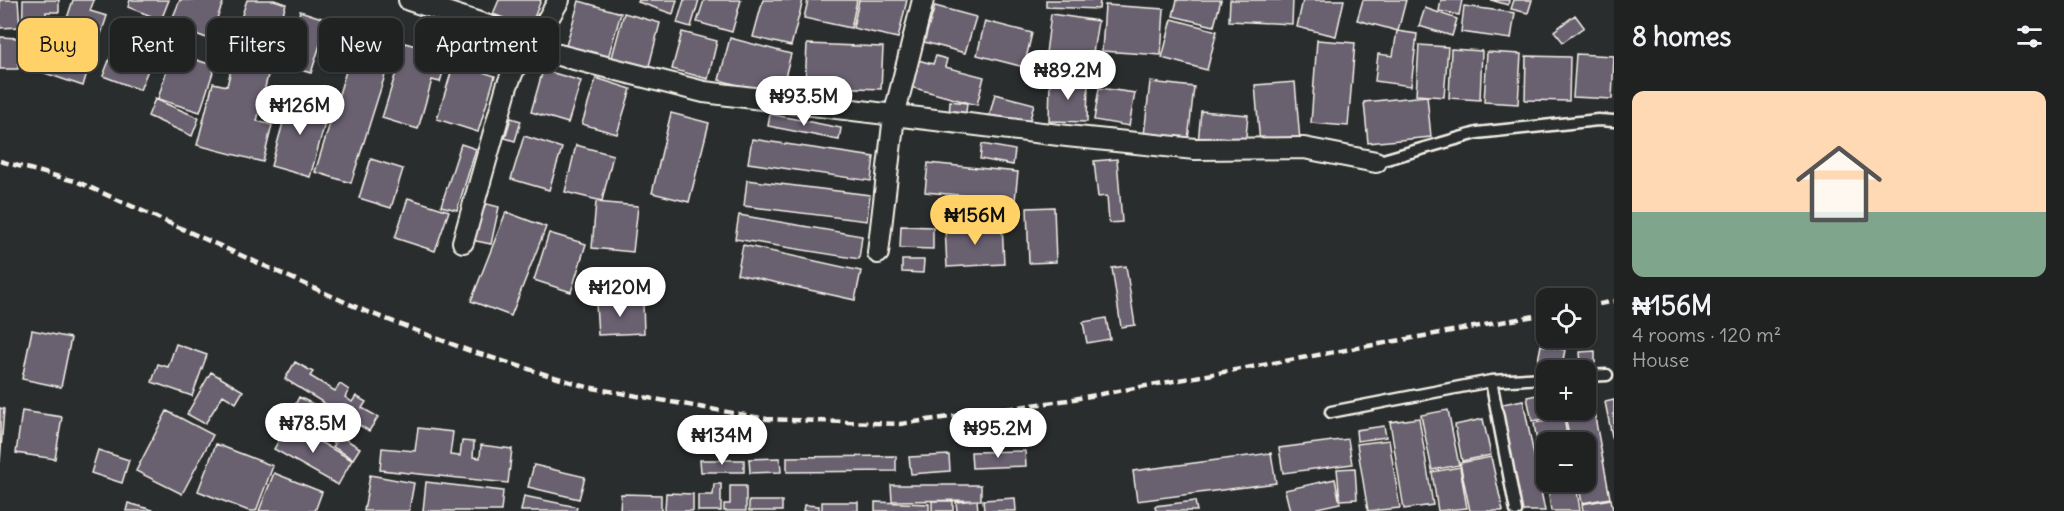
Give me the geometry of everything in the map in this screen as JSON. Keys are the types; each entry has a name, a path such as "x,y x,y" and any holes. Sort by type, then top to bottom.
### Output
{"street":[{"path":"409,0 459,18"},
{"path":"549,18 559,0"},
{"path":"878,253 894,116 923,0"},
{"path":"559,52 704,92 894,116 1195,149 1304,148 1376,162"},
{"path":"463,242 513,72"}],"lane":[{"path":"1376,162 1477,133 1614,120"},
{"path":"1596,376 1607,375"},
{"path":"1331,412 1491,381 1536,379"},
{"path":"1491,381 1516,511"}],"building":[{"path":"0,0 18,0 18,27 0,28"},
{"path":"23,0 59,0 59,12 46,12 46,18 23,18"},
{"path":"73,0 94,0 90,11 107,16 98,43 98,18 67,18"},
{"path":"130,0 169,0 162,18 156,18 128,7"},
{"path":"180,0 224,0 217,18 207,18 207,38 195,34 195,18 172,18"},
{"path":"247,0 274,0 286,4 282,18 241,18"},
{"path":"499,0 541,0 534,18 504,18 493,14"},
{"path":"639,0 677,0 673,14 638,2"},
{"path":"684,0 699,0 691,27 677,23"},
{"path":"704,0 741,0 732,32 697,22"},
{"path":"763,0 803,0 791,46 753,37"},
{"path":"808,0 857,0 851,28 804,18"},
{"path":"859,0 907,0 898,38 853,28"},
{"path":"1046,0 1100,0 1099,9 1046,7"},
{"path":"1177,0 1221,0 1214,26 1173,16"},
{"path":"1230,0 1293,0 1292,24 1229,21"},
{"path":"1303,0 1344,0 1336,36 1297,27"},
{"path":"1363,0 1406,0 1398,31 1357,20"},
{"path":"1441,0 1462,0 1459,15 1439,11"},
{"path":"1491,0 1509,0 1508,5"},
{"path":"1514,0 1532,0 1528,13 1511,9"},
{"path":"579,1 621,13 607,61 565,49"},
{"path":"1105,5 1164,9 1161,55 1102,51"},
{"path":"935,6 976,17 965,53 924,42"},
{"path":"1464,6 1515,13 1511,39 1461,32"},
{"path":"1425,8 1457,19 1452,36 1419,26"},
{"path":"300,11 322,18 319,18 319,48 311,73 307,72 307,18 298,18"},
{"path":"624,13 660,23 648,70 611,61"},
{"path":"1051,14 1098,21 1092,59 1046,53"},
{"path":"1575,15 1584,27 1563,42 1554,31"},
{"path":"1172,19 1217,31 1207,70 1162,58"},
{"path":"985,21 1032,33 1024,67 977,55"},
{"path":"1397,31 1417,34 1411,86 1375,81 1378,54 1393,56"},
{"path":"682,32 717,41 708,79 672,69"},
{"path":"0,37 18,38 18,69 0,69"},
{"path":"730,38 791,54 780,96 719,80"},
{"path":"1317,40 1355,43 1348,126 1311,123"},
{"path":"405,43 415,46 415,72 443,72 440,82 432,80 418,129 382,118 396,72 403,72"},
{"path":"807,44 883,47 881,89 805,86"},
{"path":"1419,45 1448,47 1444,97 1416,95"},
{"path":"1451,49 1482,51 1480,100 1449,98"},
{"path":"1487,52 1521,54 1518,104 1484,102"},
{"path":"1576,54 1614,56 1612,99 1573,97"},
{"path":"936,56 947,59 945,67 984,77 977,105 907,86 914,59 933,64"},
{"path":"1526,56 1570,57 1569,101 1525,100"},
{"path":"110,58 110,72 147,72 140,90 103,76"},
{"path":"195,59 207,63 207,72 213,72 200,112 158,99 166,72 195,72"},
{"path":"42,72 87,72 83,86"},
{"path":"230,72 269,72 257,121 272,125 263,162 197,145 213,83 227,86"},
{"path":"346,72 386,72 351,183 315,172"},
{"path":"451,72 482,72 495,76 478,132 437,119"},
{"path":"542,72 581,81 568,123 531,112"},
{"path":"596,78 631,89 617,134 582,124"},
{"path":"1050,81 1088,82 1087,122 1049,121"},
{"path":"1150,82 1194,87 1188,140 1144,135"},
{"path":"1295,82 1300,141 1260,144 1255,85"},
{"path":"1099,88 1135,93 1129,126 1094,120"},
{"path":"291,94 330,105 310,177 271,166"},
{"path":"995,94 1034,104 1028,127 989,117"},
{"path":"1427,96 1431,137 1368,143 1364,102"},
{"path":"155,99 199,118 192,136 148,116"},
{"path":"950,101 967,103 965,121 949,119"},
{"path":"1201,111 1248,115 1245,147 1198,143"},
{"path":"671,113 709,123 689,202 652,193"},
{"path":"770,114 841,128 839,140 768,126"},
{"path":"511,118 521,121 515,141 505,138"},
{"path":"524,136 562,148 549,190 511,179"},
{"path":"752,139 874,157 871,181 748,163"},
{"path":"461,144 476,149 457,210 441,206"},
{"path":"982,144 1015,150 1013,165 980,159"},
{"path":"576,145 613,155 602,201 565,192"},
{"path":"371,159 403,169 391,208 359,198"},
{"path":"1117,159 1122,222 1109,223 1107,196 1098,197 1094,161"},
{"path":"928,163 1018,172 1015,200 925,192"},
{"path":"747,180 870,195 867,221 744,206"},
{"path":"408,198 449,211 435,251 395,238"},
{"path":"479,202 499,207 491,244 471,240"},
{"path":"596,202 638,206 633,252 592,248"},
{"path":"1054,207 1056,262 1029,263 1027,208"},
{"path":"506,212 546,227 511,316 471,301"},
{"path":"739,215 862,236 859,259 735,239"},
{"path":"1002,224 1004,264 947,267 945,227"},
{"path":"901,226 933,227 933,249 900,248"},
{"path":"549,233 586,244 571,292 534,280"},
{"path":"743,245 861,271 855,300 737,274"},
{"path":"902,260 924,260 923,273 902,272"},
{"path":"1126,266 1135,325 1121,327 1112,268"},
{"path":"643,302 644,333 598,335 596,304"},
{"path":"1106,318 1110,339 1087,343 1083,322"},
{"path":"32,330 71,338 61,387 22,379"},
{"path":"176,344 207,355 192,396 152,382 158,364 168,367"},
{"path":"1540,348 1565,350 1563,360 1538,360"},
{"path":"1595,351 1595,360 1581,360 1580,352"},
{"path":"295,362 313,372 310,376 335,391 340,384 349,390 345,397 352,402 356,396 366,402 362,408 378,417 369,431 285,379"},
{"path":"211,372 243,391 236,403 223,395 205,424 187,414"},
{"path":"1536,395 1536,420 1538,420 1532,421 1527,397"},
{"path":"299,397 345,420 333,443 288,419"},
{"path":"1523,400 1536,466 1536,492 1541,492 1545,511 1519,511 1498,405"},
{"path":"1614,400 1614,446 1605,402"},
{"path":"0,408 4,409 0,462"},
{"path":"1448,410 1459,465 1432,470 1421,415"},
{"path":"22,411 62,417 55,459 16,453"},
{"path":"167,411 213,435 182,494 136,471"},
{"path":"1419,418 1433,505 1404,509 1390,422"},
{"path":"1483,419 1491,455 1462,461 1455,425"},
{"path":"1564,420 1566,432 1536,432 1536,436 1534,423"},
{"path":"1566,420 1596,420 1610,498 1582,503 1580,492 1596,492 1596,432 1568,432"},
{"path":"288,424 352,460 338,485 274,449"},
{"path":"1384,426 1386,437 1357,441 1356,430"},
{"path":"418,428 453,432 450,455 460,456 462,441 474,442 473,457 480,458 481,445 512,449 508,483 380,470 382,448 415,451"},
{"path":"340,436 360,448 353,459 333,447"},
{"path":"1348,439 1352,464 1283,473 1279,448"},
{"path":"1389,440 1400,508 1368,511 1357,444"},
{"path":"216,444 273,466 256,511 249,511 198,491"},
{"path":"98,450 129,460 122,483 91,473"},
{"path":"1025,451 1026,466 972,468 971,452"},
{"path":"1271,453 1276,483 1137,501 1133,471"},
{"path":"949,455 950,471 911,474 909,457"},
{"path":"896,456 896,471 787,472 787,457"},
{"path":"1491,457 1503,511 1470,511 1460,463"},
{"path":"780,458 781,472 750,473 749,459"},
{"path":"700,460 744,460 744,472 701,472"},
{"path":"534,465 585,477 579,499 528,487"},
{"path":"1460,467 1467,508 1438,511 1432,472"},
{"path":"1355,468 1357,499 1340,500 1337,469"},
{"path":"274,473 322,492 315,511 259,511"},
{"path":"370,475 414,483 409,511 364,511"},
{"path":"1335,479 1340,503 1317,508 1318,511 1290,511 1285,490"},
{"path":"426,482 503,491 501,511 423,511"},
{"path":"714,484 721,484 721,511 698,511 698,495 713,495"},
{"path":"891,485 981,485 981,500 892,501"},
{"path":"730,486 746,486 746,511 724,511 724,504 730,504"},
{"path":"1549,492 1577,492 1580,511 1551,511"},
{"path":"666,493 693,494 693,511 665,511"},
{"path":"621,494 661,495 661,511 620,511"},
{"path":"524,496 577,507 576,511 521,511"},
{"path":"1015,498 1016,511 984,511 983,500"},
{"path":"1611,499 1613,511 1583,511 1582,504"},
{"path":"977,500 978,511 957,511 956,502"},
{"path":"749,501 782,501 782,511 749,511"},
{"path":"932,501 953,501 953,511 932,511"},
{"path":"1195,501 1197,511 1156,511 1155,506"},
{"path":"822,502 858,502 858,511 822,511"},
{"path":"875,502 929,504 929,511 875,511"},
{"path":"128,503 153,510 153,511 126,511"},
{"path":"804,505 819,506 819,511 803,511"}],"railway":[{"path":"0,161 78,182 365,311 470,351 587,387 767,419 900,424 1068,400 1536,316"},
{"path":"1596,305 1614,301"}]}
